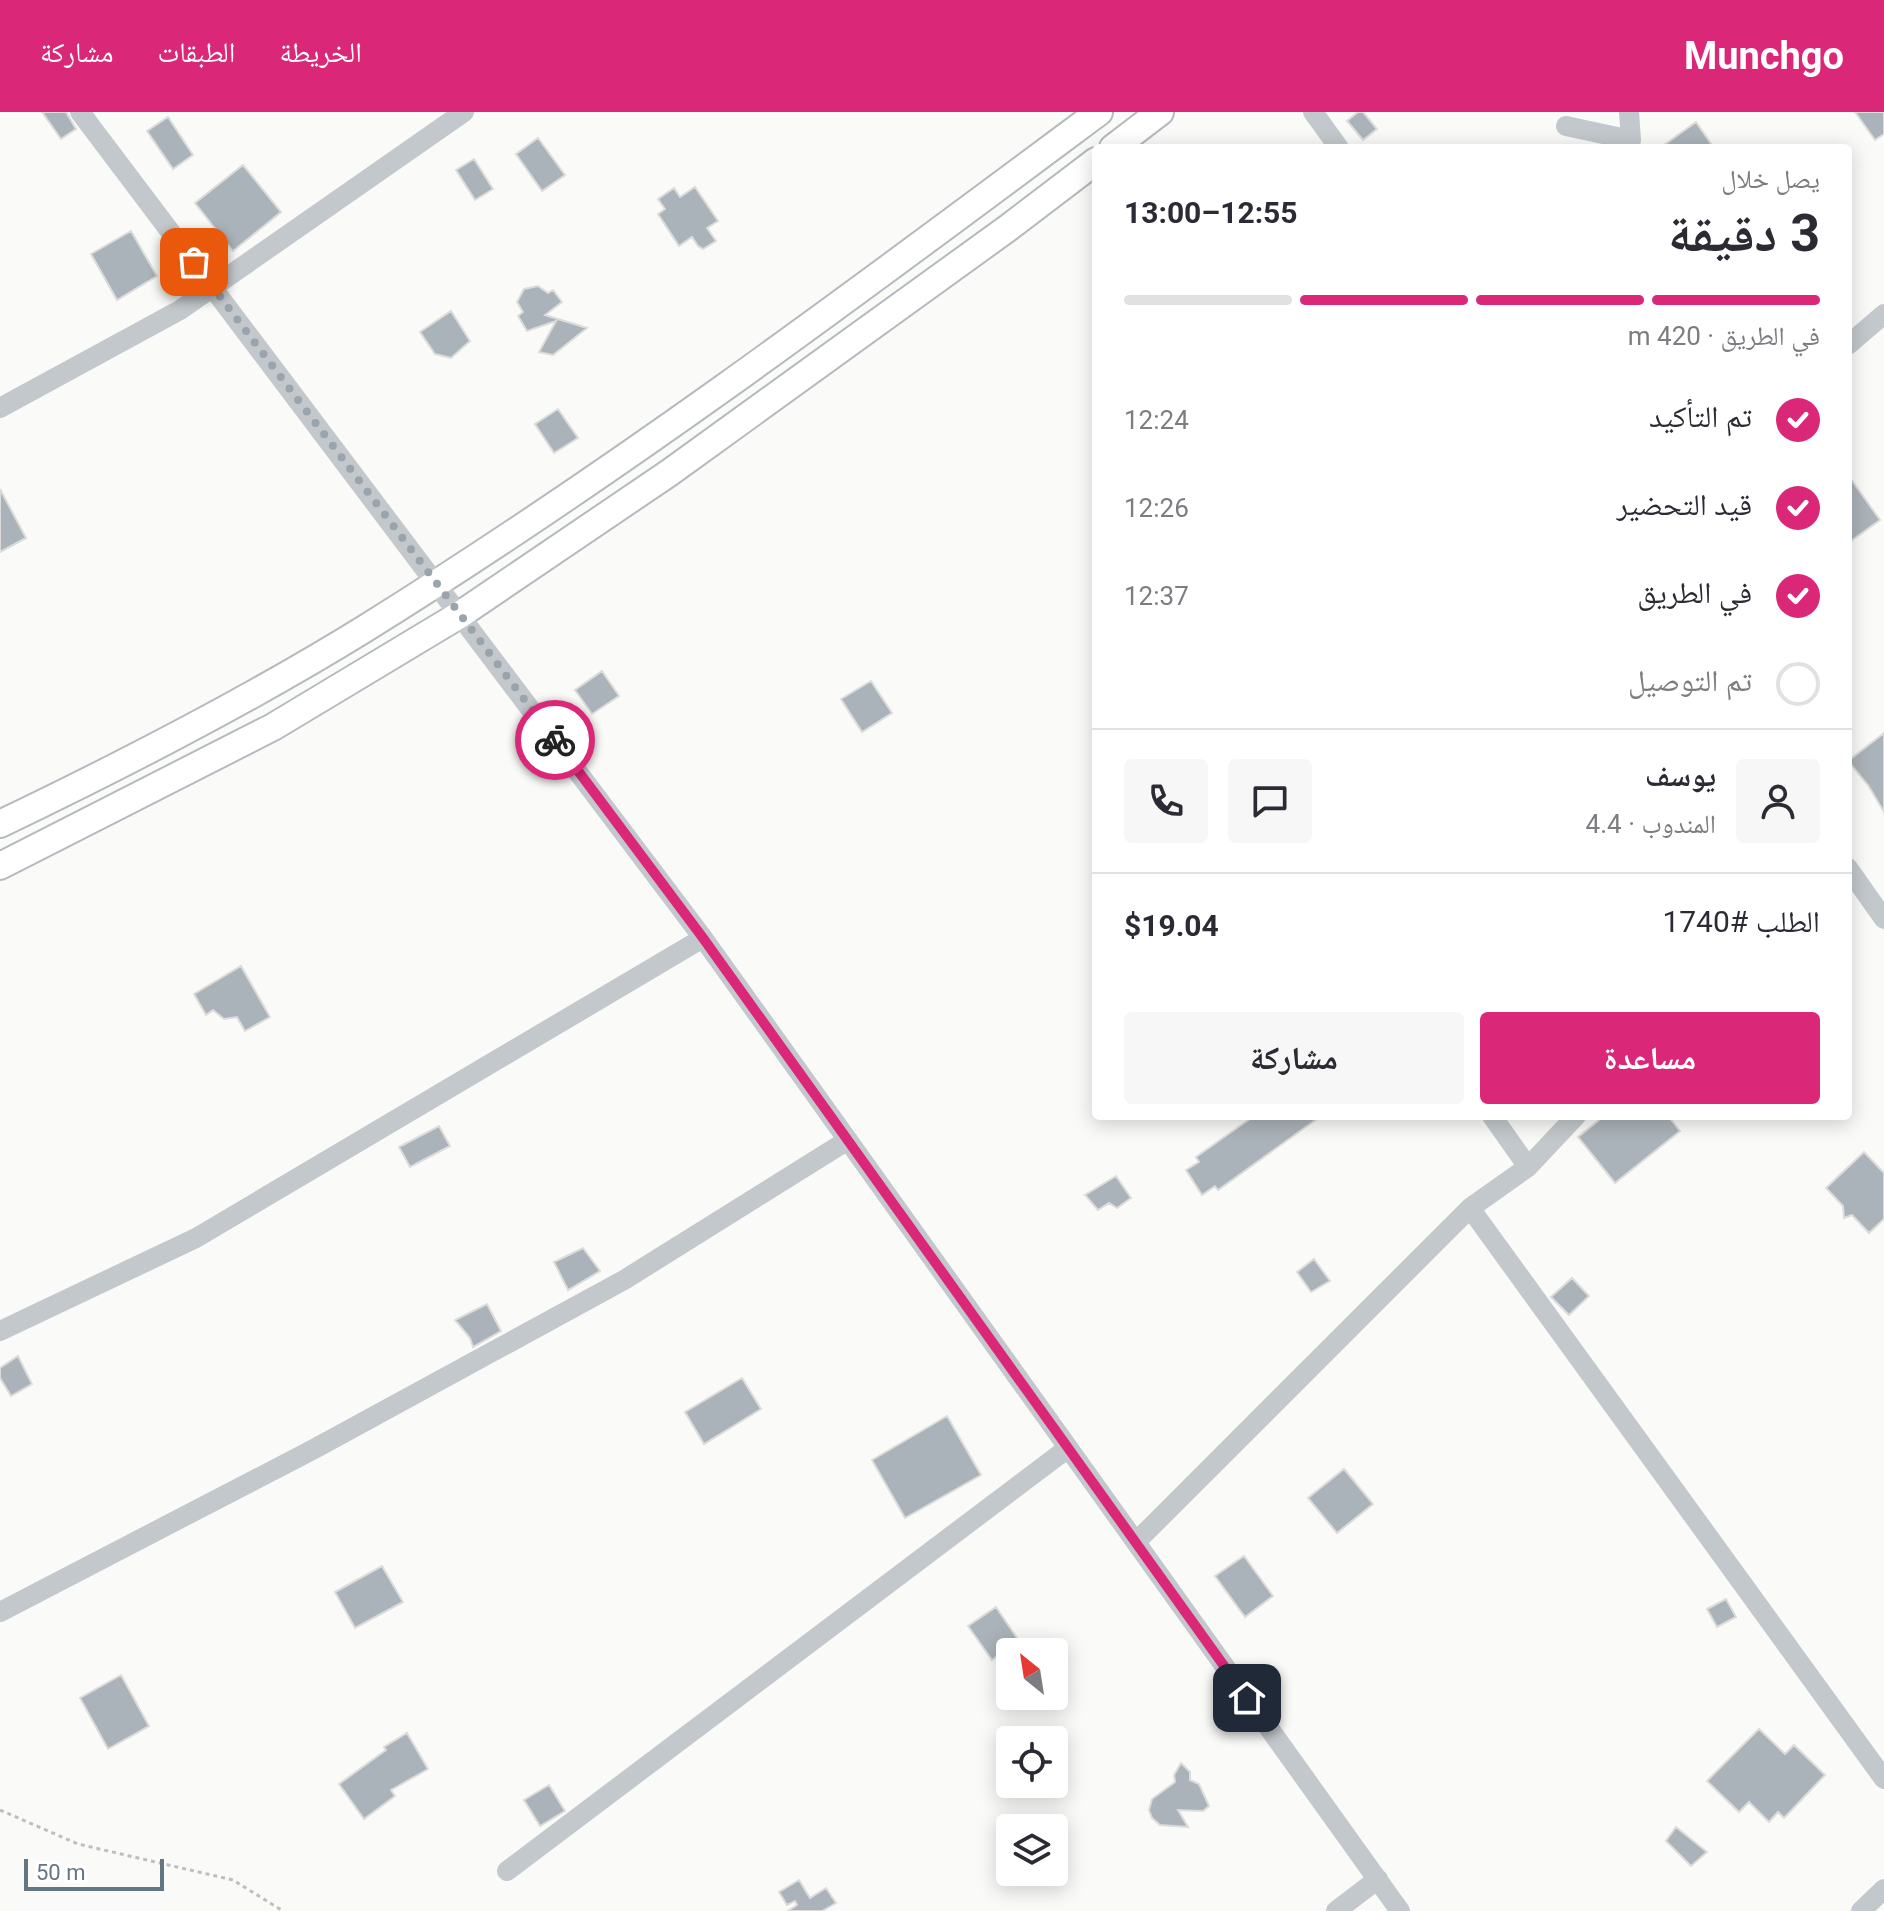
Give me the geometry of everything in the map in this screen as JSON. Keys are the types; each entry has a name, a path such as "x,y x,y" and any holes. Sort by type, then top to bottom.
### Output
{"main road":[{"path":"0,824 290,673 512,534 787,341 1099,112"},
{"path":"1118,144 1160,112"},
{"path":"0,866 260,734 461,614 681,464 1092,164"}],"street":[{"path":"80,112 703,938 1400,1911"},
{"path":"0,408 180,310 464,112"},
{"path":"1313,112 1336,144"},
{"path":"1566,126 1630,144 1629,112"},
{"path":"1852,342 1884,314"},
{"path":"1852,874 1884,919"},
{"path":"0,1331 196,1238 703,938"},
{"path":"1495,1120 1528,1167"},
{"path":"1136,1542 1470,1208 1528,1167 1572,1120"},
{"path":"0,1612 314,1449 624,1280 848,1140"},
{"path":"1470,1208 1884,1779"},
{"path":"507,1871 1068,1448"},
{"path":"1336,1911 1378,1879"},
{"path":"1861,1911 1884,1889"}],"path":[{"path":"0,1810 78,1844 233,1880 283,1911"}],"building":[{"path":"42,112 66,112 76,129 61,139"},
{"path":"1358,112 1363,112 1377,129 1363,140 1347,121"},
{"path":"1855,112 1884,112 1884,134 1875,140"},
{"path":"168,117 193,155 173,169 147,131"},
{"path":"1696,122 1711,144 1666,144"},
{"path":"538,138 565,175 542,191 516,154"},
{"path":"474,159 493,189 475,200 456,170"},
{"path":"243,165 281,212 233,251 195,203"},
{"path":"695,187 718,221 707,228 716,241 703,249 692,237 679,246 658,214 665,209 658,199 674,188 680,197"},
{"path":"131,231 157,276 117,300 91,254"},
{"path":"538,286 548,293 553,290 562,302 545,315 587,328 553,355 539,352 556,321 527,331 518,316 523,312 517,302 524,289"},
{"path":"451,311 470,341 451,358 435,354 420,332"},
{"path":"558,409 578,438 554,453 535,424"},
{"path":"1852,481 1880,520 1852,540"},
{"path":"0,489 26,538 0,552"},
{"path":"602,671 619,696 592,714 575,690"},
{"path":"871,681 892,713 862,732 841,699"},
{"path":"1884,733 1884,812 1852,766 1852,758"},
{"path":"241,966 270,1017 245,1031 237,1017 224,1019 213,1010 206,1015 194,994"},
{"path":"1248,1120 1315,1120 1218,1190 1215,1186 1202,1195 1186,1170 1199,1162 1196,1157"},
{"path":"1599,1120 1671,1120 1680,1131 1615,1183 1578,1137"},
{"path":"439,1126 450,1146 410,1167 399,1147"},
{"path":"1864,1152 1884,1173 1884,1219 1869,1233 1852,1215 1844,1218 1843,1206 1826,1188"},
{"path":"1116,1176 1131,1198 1117,1208 1109,1203 1098,1210 1085,1195"},
{"path":"583,1248 600,1271 568,1290 554,1262"},
{"path":"1314,1259 1330,1281 1311,1292 1297,1272"},
{"path":"1572,1278 1589,1296 1569,1315 1551,1297"},
{"path":"487,1304 501,1331 473,1347 470,1338 455,1320"},
{"path":"18,1356 32,1384 11,1396 0,1378 0,1368"},
{"path":"742,1378 761,1409 704,1444 685,1412"},
{"path":"947,1416 981,1475 905,1518 872,1460"},
{"path":"1344,1469 1373,1504 1337,1533 1308,1498"},
{"path":"1244,1556 1273,1596 1245,1617 1215,1576"},
{"path":"382,1566 403,1602 355,1628 335,1592"},
{"path":"1726,1599 1736,1617 1717,1627 1707,1609"},
{"path":"996,1607 1017,1638 996,1638 996,1657 992,1660 968,1626"},
{"path":"121,1675 149,1726 108,1749 80,1698"},
{"path":"1759,1729 1785,1754 1794,1745 1825,1775 1784,1818 1778,1812 1769,1822 1749,1802 1739,1812 1707,1781"},
{"path":"407,1733 428,1769 391,1790 395,1796 364,1819 339,1784 386,1750 384,1747"},
{"path":"1181,1763 1190,1772 1190,1780 1199,1784 1209,1806 1203,1811 1178,1810 1188,1827 1160,1825 1149,1810 1152,1799 1175,1782 1174,1775"},
{"path":"549,1785 565,1811 540,1826 524,1800"},
{"path":"1676,1827 1707,1852 1691,1866 1666,1841"},
{"path":"799,1880 810,1898 826,1888 836,1903 822,1911 788,1911 797,1905 795,1901 787,1905 779,1892"}],"way so far":[{"path":"194,262 555,740"}],"route":[{"path":"555,740 703,938 1247,1698"}]}
